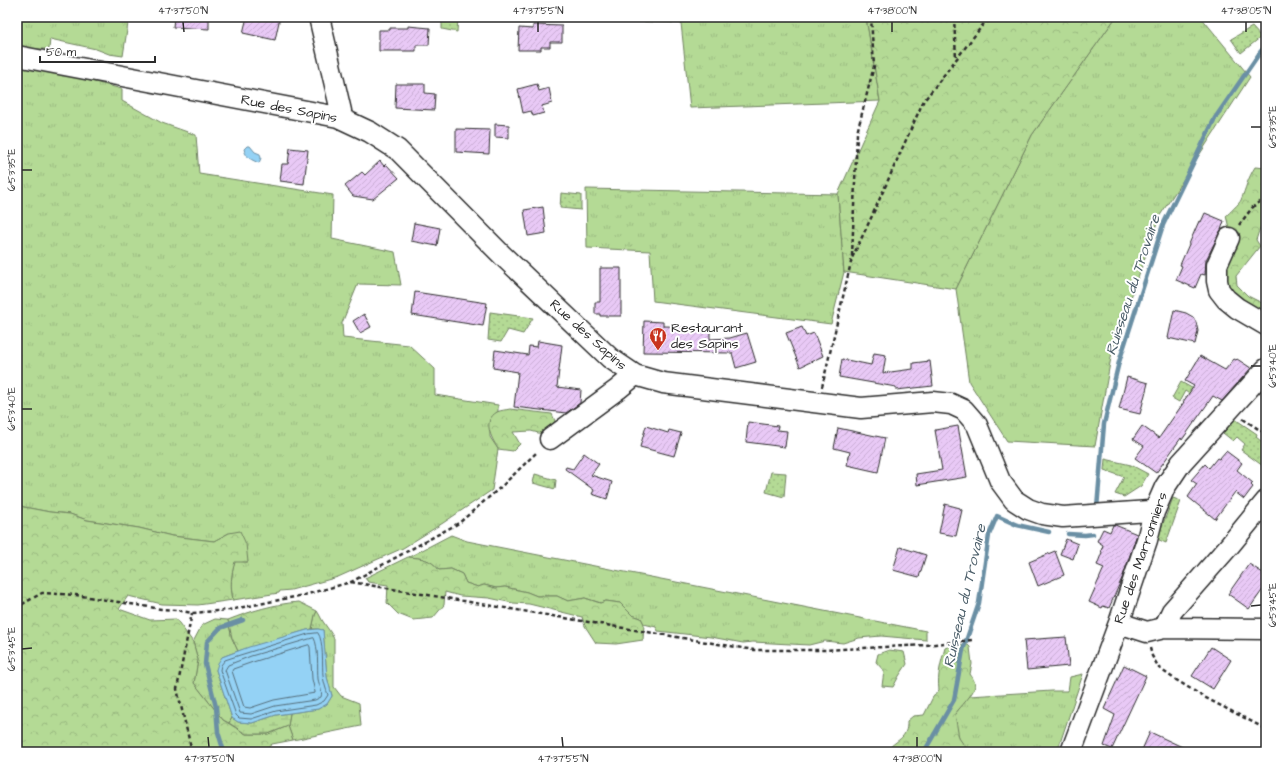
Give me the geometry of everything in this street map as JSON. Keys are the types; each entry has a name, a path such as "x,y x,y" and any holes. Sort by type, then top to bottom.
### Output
{"street":[{"path":"319,17 341,110 338,117"},
{"name":"Rue des Sapins","path":"17,56 338,117 370,132 398,150 509,261 610,358 635,375 663,383 861,408 932,402 952,404 964,410 977,425 1000,481 1014,500 1028,509 1042,514 1063,517 1149,511 1154,512"},
{"path":"1229,238 1217,265 1217,281 1219,290 1226,299 1237,308 1266,325"},
{"name":"Rue des Marronniers","path":"1071,752 1119,622 1142,554 1154,512 1165,487 1181,463 1229,411 1257,377 1266,369"},
{"path":"550,439 635,375"},
{"path":"1153,634 1266,501"},
{"path":"1119,622 1153,634 1266,629"}],"path":[{"path":"818,403 852,258 857,133 874,66 871,17"},
{"path":"954,17 956,59"},
{"path":"852,258 923,102 989,17"},
{"path":"1229,238 1252,208 1266,196"},
{"path":"1229,411 1266,434"},
{"path":"17,609 19,606 42,593 76,594 192,613 229,610 304,596 351,582 459,523 502,486 550,439"},
{"path":"351,582 754,650 823,650 926,645 974,640"},
{"path":"192,613 177,689 192,752"},
{"path":"1153,634 1152,656 1159,668 1204,697 1266,730"}],"green space":[{"path":"17,17 129,17 123,56 109,54 96,49 50,39 49,49 30,49 17,45"},
{"path":"442,17 458,18 457,32 442,29"},
{"path":"583,17 866,17 880,101 690,108 681,23 583,19"},
{"path":"866,17 1116,17 1032,135 956,289 844,272 838,194 880,101"},
{"path":"1116,17 1201,17 1250,77 1159,217 1112,352 1095,446 1007,441 969,382 956,289 1032,135"},
{"path":"1252,27 1261,37 1241,53 1231,39"},
{"path":"17,66 40,68 122,89 122,101 162,123 196,135 199,174 333,195 332,239 395,252 401,285 358,284 342,323 343,338 409,345 435,369 435,395 498,405 498,411 490,419 490,437 498,449 492,490 403,548 338,577 291,590 280,591 279,593 233,600 231,580 235,561 247,562 229,533 214,541 172,536 139,528 87,520 70,514 24,507 17,504"},
{"path":"1255,167 1266,168 1266,221 1260,228 1256,240 1260,246 1236,276 1237,285 1248,296 1266,305 1266,318 1231,298 1222,276 1227,253 1240,233 1229,228 1226,216 1237,206 1240,201"},
{"path":"586,189 838,194 844,272 831,324 653,301 650,251 587,248"},
{"path":"561,193 581,195 581,210 560,208"},
{"path":"490,312 533,318 523,334 508,330 501,342 488,340"},
{"path":"1181,382 1199,392 1195,398 1185,391 1179,402 1172,398"},
{"path":"510,409 552,414 555,421 551,430 542,434 531,431 513,432 520,444 513,451 498,449 489,429 490,420 497,412"},
{"path":"1235,419 1257,434 1256,437 1266,445 1266,462 1263,466 1241,450 1245,444 1237,437 1233,441 1223,433"},
{"path":"1105,459 1131,465 1148,474 1141,486 1124,497 1115,494 1124,477 1104,470"},
{"path":"771,472 786,473 784,497 766,492"},
{"path":"535,474 556,480 555,489 533,483"},
{"path":"1173,498 1181,501 1166,543 1157,539"},
{"path":"17,504 24,507 70,514 87,520 139,528 172,536 214,541 229,533 240,531 246,544 248,562 235,562 231,581 233,600 198,605 162,604 128,596 119,609 150,620 176,619 193,642 198,660 194,683 223,720 246,734 268,734 288,726 293,740 272,744 263,752 17,752"},
{"path":"451,535 467,541 926,631 926,640 881,636 859,638 843,643 825,641 809,645 753,642 743,643 711,637 658,631 656,627 644,624 641,618 632,615 620,603 606,601 601,603 585,598 568,601 557,596 537,596 505,587 496,588 484,585 478,587 466,583 462,574 451,569 439,570 429,561 409,557"},
{"path":"408,557 429,561 439,570 451,569 462,574 466,583 478,587 484,585 496,588 505,587 537,596 557,596 568,601 585,598 600,603 606,601 620,603 632,615 641,618 644,624 643,640 616,644 596,643 585,626 582,617 529,604 513,603 489,598 460,596 445,592 444,605 433,618 413,620 398,614 387,603 388,585 368,582 365,578"},
{"path":"299,602 317,611 312,629 238,651 232,638 228,620 263,608"},
{"path":"317,611 334,639 334,687 341,696 359,703 361,726 293,740 288,726 290,713 318,709 327,704 332,696 327,677 323,630 312,629"},
{"path":"215,619 228,620 232,638 238,651 222,657 216,670 232,718 229,723 223,720 194,683 198,660 193,642 202,625"},
{"path":"956,644 968,645 970,647 972,664 970,674 975,686 969,697 955,714 959,738 966,748 980,752 886,752 903,736 907,727 907,721 913,716 924,715 933,697 939,690 939,674 945,648"},
{"path":"889,650 904,652 907,664 893,687 882,686 884,671 876,662 878,654"},
{"path":"1083,674 1057,752 983,752 963,746 959,738 955,714 969,696 1068,691 1070,677"},
{"path":"290,713 288,726 268,734 246,734 229,723 232,718 238,722 252,723 276,715"}],"water":[{"path":"247,146 250,146 255,152 260,154 261,158 259,163 246,155 244,149"},
{"path":"307,630 323,630 327,677 332,696 327,704 318,709 276,715 252,723 238,722 232,718 216,670 222,657 249,647"}],"building":[{"path":"174,17 209,17 209,29 173,27"},
{"path":"247,17 280,17 275,40 243,33"},
{"path":"533,25 562,26 562,42 550,42 550,47 541,47 541,50 518,50 519,28 533,29"},
{"path":"408,26 430,28 429,45 416,45 416,51 379,51 379,30 390,30 390,28 408,28"},
{"path":"396,84 425,84 425,93 435,94 434,110 395,108"},
{"path":"537,84 539,91 549,88 552,103 542,106 544,113 533,116 531,111 523,113 518,89"},
{"path":"495,124 509,125 509,138 495,137"},
{"path":"456,129 490,130 489,154 456,152"},
{"path":"290,148 308,150 304,184 280,181 282,164 288,164"},
{"path":"380,161 384,166 386,164 399,178 373,199 353,196 345,186 362,172 365,175"},
{"path":"543,207 546,233 528,236 524,210"},
{"path":"1205,213 1224,221 1206,260 1205,275 1201,274 1195,288 1176,280 1182,266 1180,265 1199,221 1201,222"},
{"path":"414,223 440,228 437,246 411,241"},
{"path":"600,268 621,268 621,316 600,316 600,314 595,314 595,302 600,302"},
{"path":"415,292 487,303 483,326 412,315"},
{"path":"1174,310 1186,313 1193,317 1198,331 1195,344 1168,338"},
{"path":"364,314 371,327 360,333 353,321"},
{"path":"644,321 663,322 663,326 710,327 710,339 730,338 747,333 756,362 736,368 732,353 643,352"},
{"path":"802,327 806,336 814,333 823,356 800,367 786,333"},
{"path":"538,341 562,345 557,387 581,390 580,403 566,413 514,407 518,372 493,368 495,350 528,355 529,346 537,347"},
{"path":"874,353 886,355 883,373 913,369 913,363 930,361 933,386 896,390 896,387 839,377 842,359 871,365"},
{"path":"1200,356 1225,370 1234,359 1237,359 1251,368 1222,401 1213,396 1182,440 1181,438 1156,473 1135,458 1144,446 1133,439 1142,426 1159,438 1194,386 1185,381"},
{"path":"1127,377 1148,383 1140,414 1119,409"},
{"path":"748,422 778,426 777,430 787,431 785,447 746,442"},
{"path":"646,426 668,433 669,430 681,433 674,456 640,447"},
{"path":"958,426 967,477 917,485 916,474 942,470 935,430"},
{"path":"838,428 885,438 878,472 847,465 850,452 834,448"},
{"path":"1226,451 1242,463 1237,470 1253,483 1251,485 1253,487 1244,499 1235,492 1215,519 1188,497 1197,484 1191,480 1205,464 1209,468 1217,458 1219,459"},
{"path":"584,453 599,464 591,475 612,482 607,499 592,494 594,490 565,469 566,467 573,469"},
{"path":"945,504 960,508 962,510 956,536 939,533"},
{"path":"1113,525 1137,534 1123,576 1109,608 1103,606 1102,608 1089,602 1104,568 1097,565 1103,545 1097,541 1103,529 1110,532"},
{"path":"1066,539 1078,544 1073,559 1060,554"},
{"path":"900,547 926,555 919,577 893,570"},
{"path":"1055,551 1064,575 1038,586 1029,562"},
{"path":"1249,564 1266,575 1266,585 1249,609 1228,594"},
{"path":"1066,637 1069,666 1027,670 1024,640"},
{"path":"1211,647 1231,660 1213,689 1192,676"},
{"path":"1124,665 1146,676 1112,749 1104,746 1115,715 1104,709"},
{"path":"1150,732 1193,752 1141,752"}],"waterway":[{"name":"Ruisseau du Trovaire","path":"1097,508 1104,424 1119,362 1163,225 1215,118 1266,46"},
{"name":"Ruisseau du Trovaire","path":"924,752 954,700 963,650 979,603 989,535 997,516 1017,525 1049,532"},
{"path":"1068,534 1093,534"},
{"path":"224,752 218,732 216,707 205,664 207,642 220,628 243,620"}],"place":[{"name":"Restaurant des Sapins","path":"658,351"}]}
